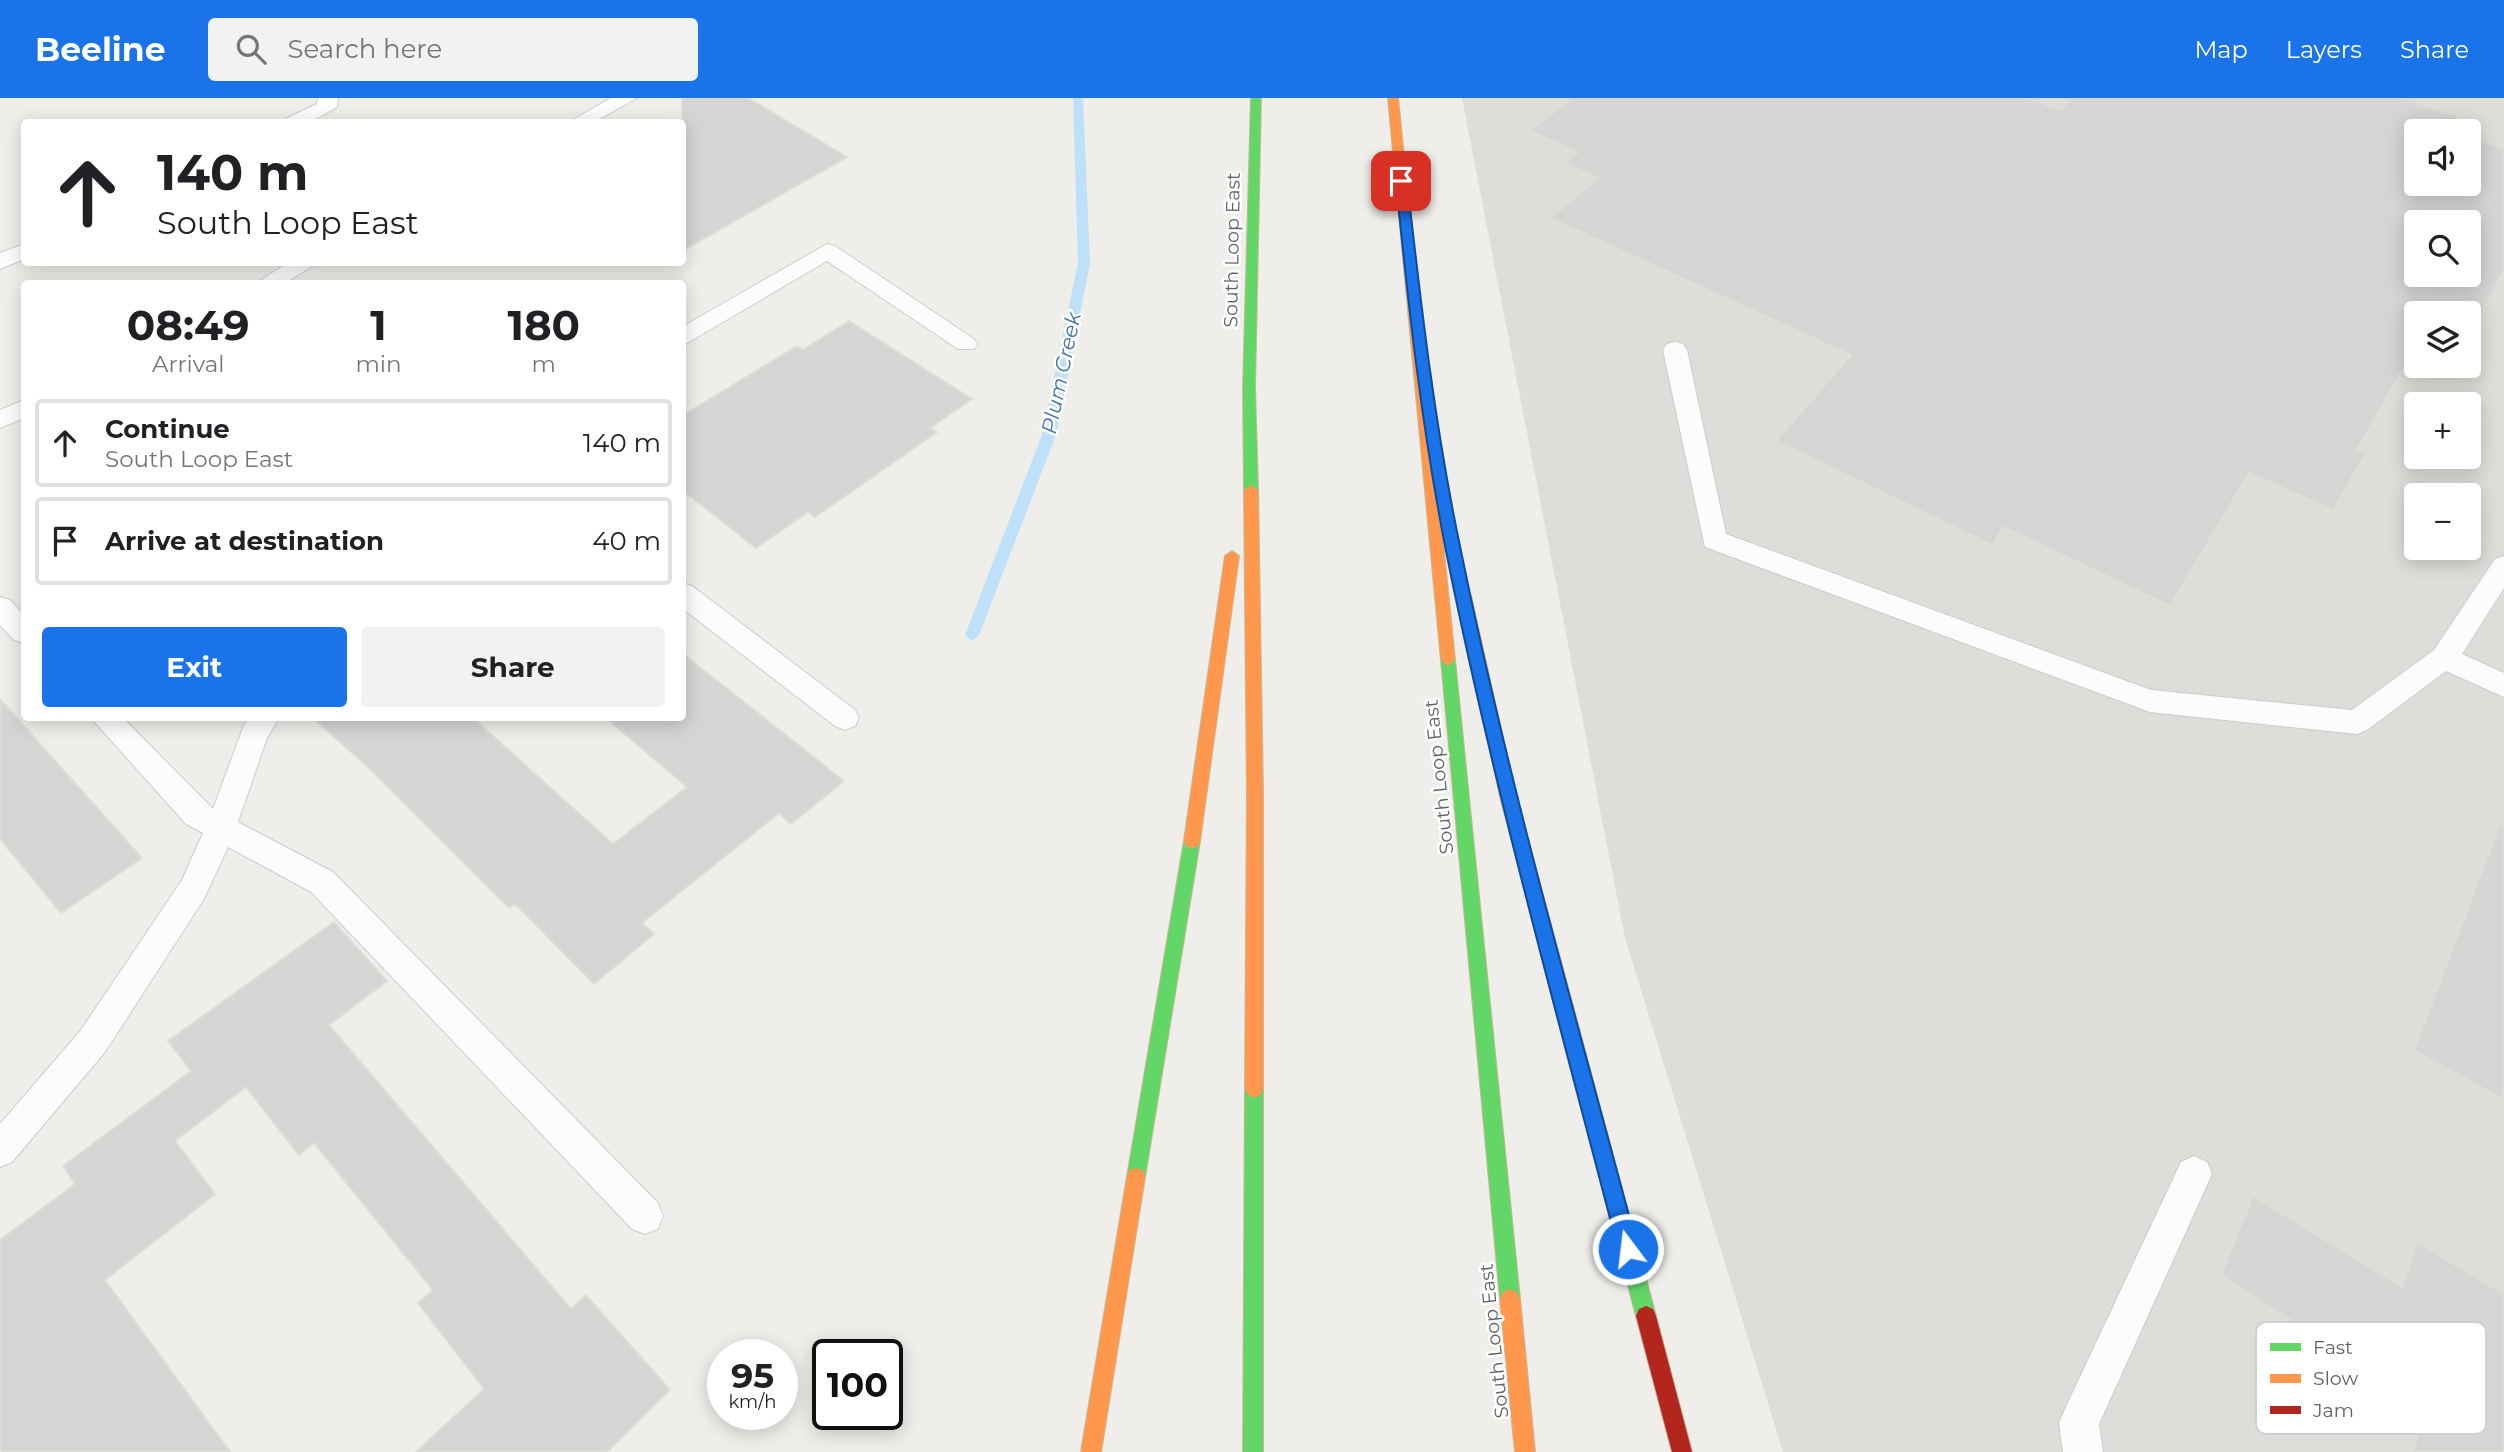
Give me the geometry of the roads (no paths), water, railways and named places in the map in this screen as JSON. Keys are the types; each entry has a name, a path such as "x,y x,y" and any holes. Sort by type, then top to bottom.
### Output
{"highway":[{"name":"South Loop East","path":"1253,1452 1255,794 1250,387 1256,98"},
{"name":"South Loop East","path":"1393,98 1525,1452"},
{"path":"1419,348 1458,569 1508,796 1682,1452"},
{"path":"1091,1452 1200,794 1234,538 1250,387"}],"lane":[{"path":"301,119 327,107 327,98"},
{"path":"585,119 627,98"},
{"path":"686,336 827,251 965,344"},
{"path":"0,262 21,252"},
{"path":"276,280 300,266"},
{"path":"1675,350 1714,540 2150,701 2357,722 2444,658 2504,566"},
{"path":"0,420 21,410"},
{"path":"686,596 845,718"},
{"path":"0,607 21,629"},
{"path":"2444,658 2504,686"},
{"path":"108,721 197,815 323,882 645,1216"},
{"path":"0,1150 93,1041 193,888 221,828 254,733 263,721"},
{"path":"2083,1452 2079,1423 2194,1174"}],"waterway":[{"name":"Plum Creek","path":"972,635 1049,435 1084,263 1078,98"}]}
